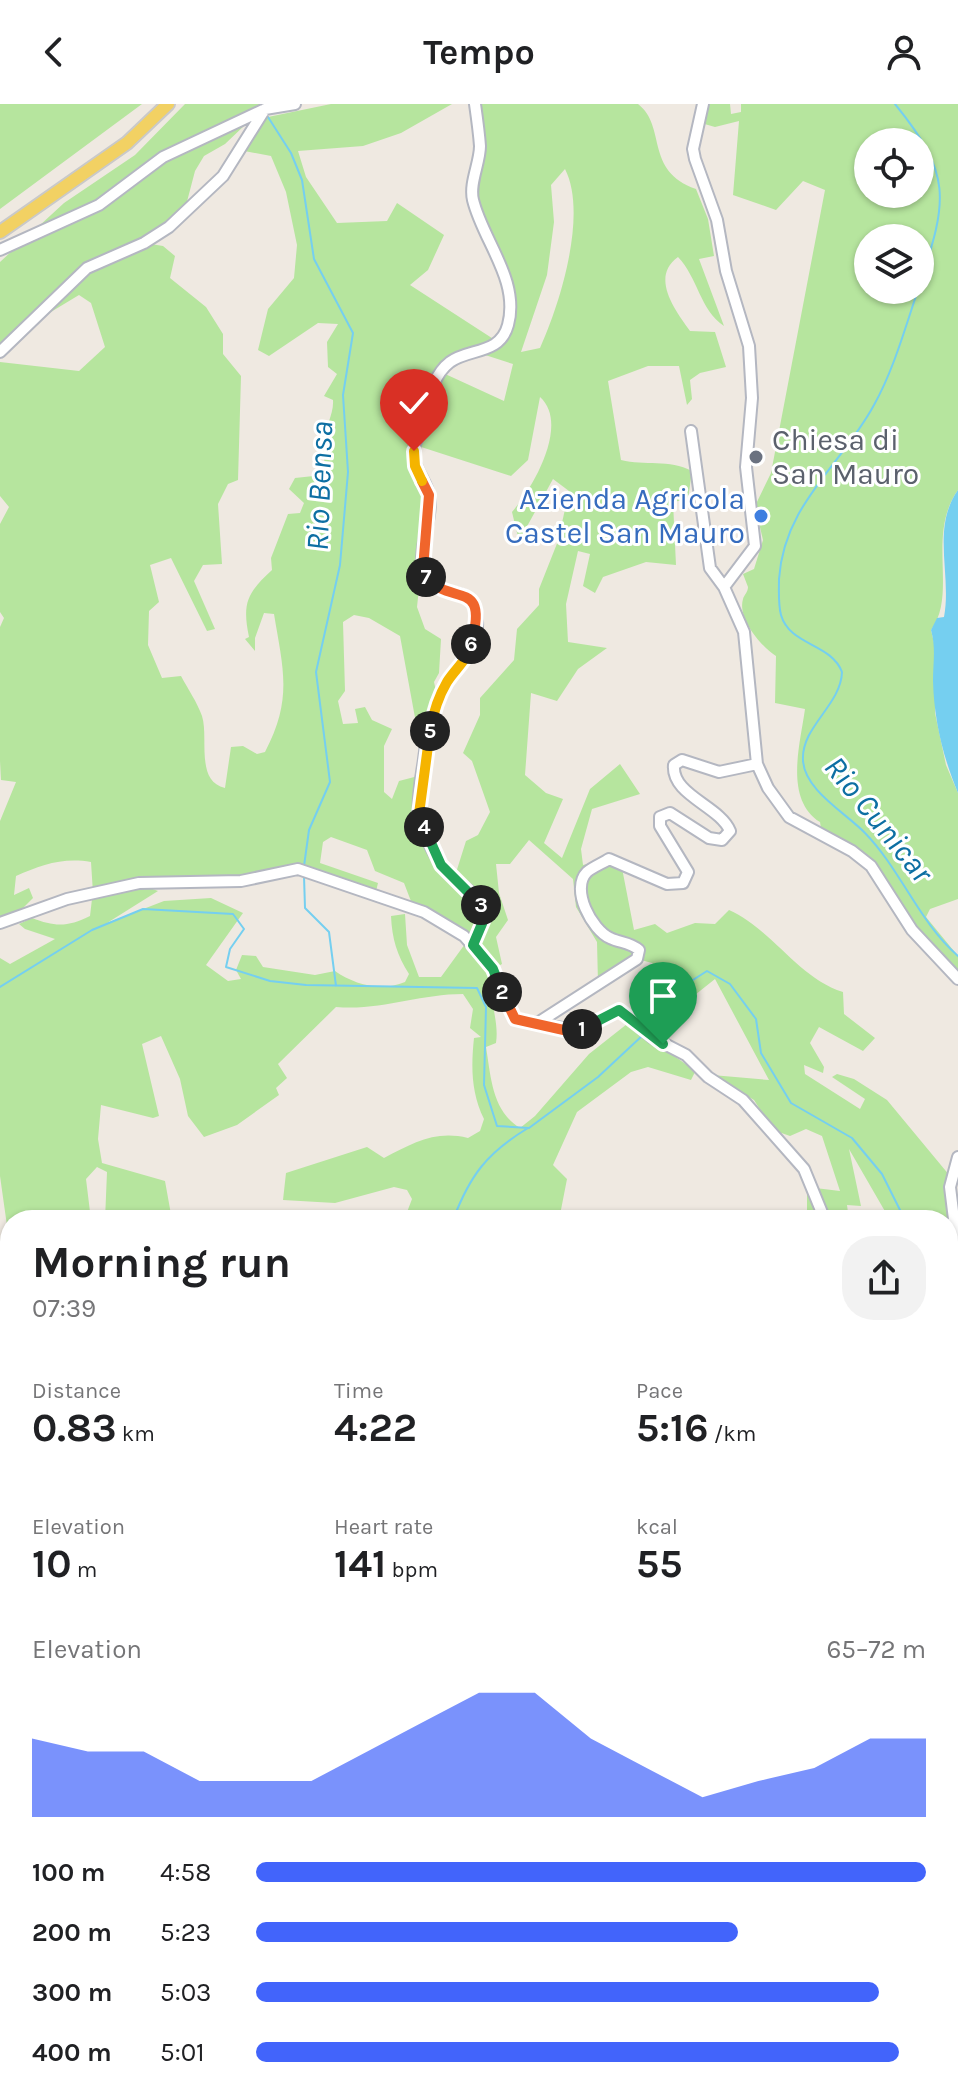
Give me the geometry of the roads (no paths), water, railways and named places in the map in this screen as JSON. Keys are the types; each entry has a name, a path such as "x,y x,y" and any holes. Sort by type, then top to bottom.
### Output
{"main road":[{"path":"0,232 127,143 168,104"}],"street":[{"path":"0,250 99,205 163,157 265,109 295,104"},
{"path":"473,945 484,919 482,905 441,865 419,814 425,755 435,708 448,681 467,659 478,622 473,602 464,594 438,588 427,580 423,569 429,495 415,466 414,451 424,424 426,400 450,362 479,353 498,342 508,324 506,274 472,195 480,148 475,104"},
{"path":"703,104 693,149 717,220 726,271 749,346 752,398 746,467 755,546 724,587"},
{"path":"0,352 87,268 144,243 169,227 223,176 265,109"},
{"path":"691,431 710,568 724,587 744,632 757,764 768,788 789,817 852,851 871,866 912,930 958,979"},
{"path":"536,1024 637,959 639,950 633,944 612,940 600,932 592,920 581,894 581,883 587,873 609,859 667,884 683,883 688,872 660,826 660,817 670,813 709,838 722,840 730,831 725,820 678,784 673,774 674,765 682,760 719,772 757,764"},
{"path":"0,923 67,899 139,883 241,881 298,869 424,912 473,945 493,969 515,1019 578,1031 619,1010 653,1038 686,1055 708,1077 743,1100 804,1169 821,1210"},
{"path":"953,1210 950,1187 958,1157"}],"water":[{"path":"958,490 958,793 937,724 931,630 937,618 944,617 944,536 950,505"}],"waterway":[{"name":"Rio Cunicar","path":"895,104 914,128 935,169 939,208 934,236"},
{"name":"Rio Bensa","path":"268,117 291,153 302,180 314,259 353,333 343,395 348,472 340,565 316,672 330,782 309,830 304,866"},
{"name":"Rio Cunicar","path":"913,304 893,363 874,405 816,487 791,529 783,552 779,602 781,615 793,633 829,655 842,672 835,695 814,726 804,748 803,760 810,781 878,848 932,928 958,956"},
{"name":"Rio Bensa","path":"304,876 305,908 329,932 336,986"},
{"path":"0,987 92,930 143,909 233,914 244,929 230,949 226,967 270,981 306,985 477,988 486,1007 484,1085 497,1126 529,1128 598,1077 643,1035"},
{"path":"647,1030 674,992 707,971 730,984 756,1019 761,1053 791,1103 852,1138 882,1174 900,1210"},
{"path":"457,1210 482,1166 501,1147 528,1128"}],"place":[{"name":"Chiesa di San Mauro","path":"756,457"},
{"name":"Azienda Agricola Castel San Mauro","path":"761,516"}]}
